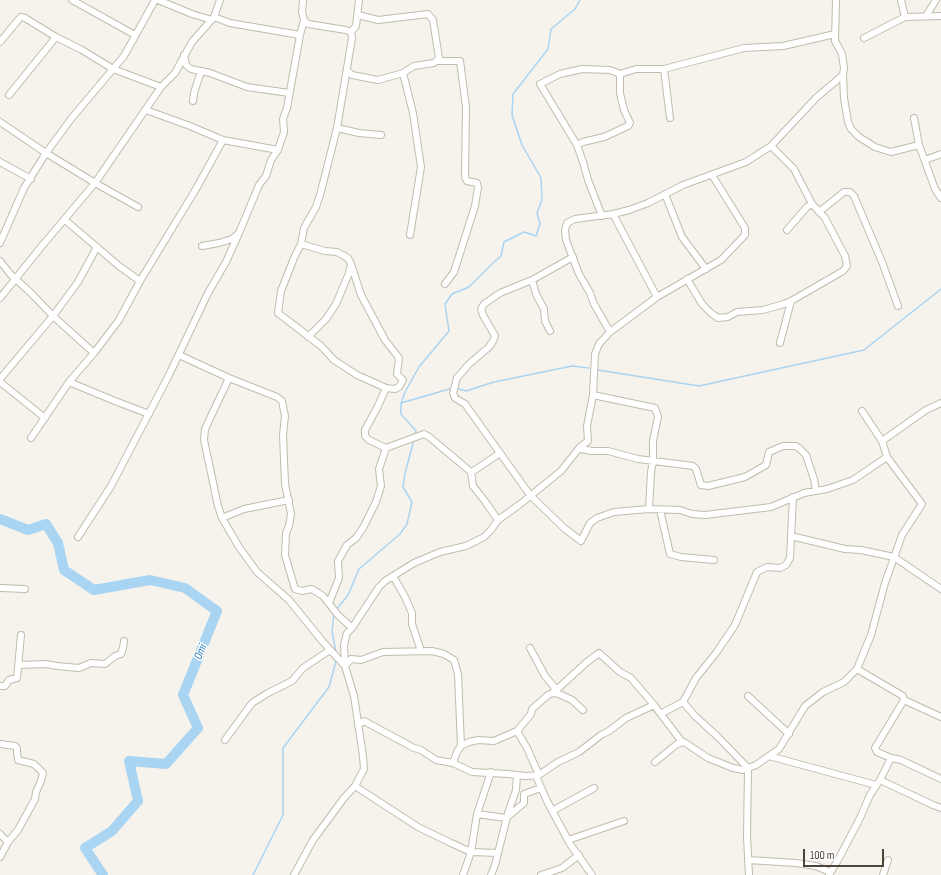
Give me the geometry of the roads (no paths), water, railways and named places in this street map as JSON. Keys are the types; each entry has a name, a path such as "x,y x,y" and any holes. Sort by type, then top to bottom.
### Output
{"street":[{"path":"72,0 135,35"},
{"path":"0,243 24,188 46,153 71,119 124,56 156,0 192,14 230,23 300,35"},
{"path":"0,298 41,247 66,220 95,183 161,87 175,73 192,42 213,19 220,0"},
{"path":"78,537 111,486 149,414 210,289 226,262 259,184 266,176 271,160 278,150 284,132 283,119 287,108 304,20 302,12 304,0"},
{"path":"301,244 325,251 337,252 348,258 361,295 385,340 399,358 397,374 403,380 399,387 395,389 386,388 357,375 334,360 321,346 278,313 281,290 301,244 304,228 316,207 337,128 352,38 351,32 356,26 359,0"},
{"path":"836,0 835,41 842,54 844,68 844,98 848,122 851,129 859,138 875,147 891,152 919,145"},
{"path":"900,0 905,17"},
{"path":"926,16 936,0"},
{"path":"358,15 378,20 428,14 433,20 439,58 437,61"},
{"path":"864,38 905,17 941,16"},
{"path":"0,42 19,19 23,17 113,68 161,87"},
{"path":"304,20 308,24 351,32"},
{"path":"602,216 588,180 577,145 540,84 560,74 582,69 610,70 620,74 636,69 664,69 744,48 783,46 835,34"},
{"path":"9,95 56,37"},
{"path":"184,55 186,65 191,69 202,71 247,87 289,93"},
{"path":"346,70 352,75 378,80 404,73 414,66 434,63 437,61 460,61 466,107 464,177 467,181 476,183 478,187 475,206 454,272 445,284"},
{"path":"664,69 670,118"},
{"path":"193,101 198,77 202,71"},
{"path":"404,73 413,113 422,167 410,236"},
{"path":"577,145 604,137 628,126 630,123 624,110 620,93 620,74"},
{"path":"610,332 594,304 573,258 566,240 565,230 567,223 575,219 602,216 629,210 648,203 682,185 746,162 771,146 816,98 843,75"},
{"path":"146,110 223,140 278,150"},
{"path":"914,118 919,145 935,189 941,198"},
{"path":"0,122 46,153 138,207"},
{"path":"337,128 359,133 380,135"},
{"path":"31,438 70,382 94,354 119,320 140,281 196,189 223,140"},
{"path":"687,280 702,304 718,318 728,317 737,312 763,310 784,304 843,271 847,266 845,256 838,241 825,218 812,204 794,169 771,146"},
{"path":"925,160 941,154"},
{"path":"0,162 30,179"},
{"path":"294,875 314,840 344,798 355,786 364,769 354,696 345,666 344,645 347,633 352,628 379,587 414,563 440,552 466,546 484,537 498,520 561,471 577,451 588,442 587,426 593,396 594,354 599,344 610,332 657,297 721,260 745,235 745,228 712,175"},
{"path":"819,212 844,192 850,192 854,196 882,262 898,306"},
{"path":"665,194 682,237 706,269"},
{"path":"787,230 807,207 812,204"},
{"path":"613,214 657,297"},
{"path":"66,220 119,266 140,281"},
{"path":"202,246 232,239 239,233"},
{"path":"45,418 0,381 53,316 78,282 97,247"},
{"path":"573,258 532,280 500,293 484,304 481,309 483,315 495,336 489,347 469,364 457,378 453,393 456,398 466,404 530,495 564,528 581,541 590,523 597,518 614,512 649,509 680,510 692,514 705,515 771,507 804,493 828,489 853,480 887,458"},
{"path":"0,261 53,316 94,354"},
{"path":"308,337 326,319 336,304 349,273 351,264"},
{"path":"532,280 536,294 544,309 545,321 550,331"},
{"path":"780,343 791,300"},
{"path":"179,355 229,378 277,397 282,401 285,416 283,435 284,477 291,514 286,533 285,555 296,589 302,591 312,589 323,596 338,615 352,628"},
{"path":"229,378 205,429 204,440 222,518 239,547 257,572 289,600 345,666"},
{"path":"70,382 115,402 149,414"},
{"path":"386,388 365,430 365,436 369,440 386,448 424,434 428,436 471,472 472,486 498,520"},
{"path":"593,396 655,408 658,417 653,441 649,509"},
{"path":"882,441 926,410 938,405 941,412"},
{"path":"553,694 587,662 599,653 620,672 631,678 662,714 682,742 721,764 740,770 748,768 756,765 779,749 805,706 823,692 844,682 857,669 871,635 885,583 902,535 922,504 887,458 882,441 862,412"},
{"path":"577,451 581,449 608,451 638,459 693,466 696,469 701,485 708,486 745,477 766,465 769,452 783,446 796,446 806,455 814,479 816,491"},
{"path":"329,603 339,578 338,561 347,545 356,538 363,528 376,502 380,486 379,469 386,448"},
{"path":"471,472 500,453"},
{"path":"662,714 683,702 696,678 716,653 735,625 757,572 767,566 780,568 786,565 790,558 793,498"},
{"path":"222,518 244,509 289,500"},
{"path":"660,510 670,554 681,557 714,560"},
{"path":"791,536 845,549 861,550 894,557 941,589"},
{"path":"393,576 412,613 412,624 421,651"},
{"path":"0,588 25,589"},
{"path":"0,686 5,686 9,680 17,678 21,635"},
{"path":"19,665 45,664 79,668 91,663 105,664 115,656 121,654 124,641"},
{"path":"530,648 545,676 555,688 553,694"},
{"path":"225,740 252,703 292,681 303,668 330,650"},
{"path":"345,666 351,660 361,660 383,652 432,651 444,654 454,660 456,664 461,746"},
{"path":"857,669 903,696 904,700 941,717"},
{"path":"453,763 461,746 478,740 494,741 516,730 531,714 532,709 548,695 559,694 572,700 583,710"},
{"path":"748,696 789,734"},
{"path":"904,700 875,748 877,752 891,758 901,760 941,779"},
{"path":"683,702 695,716 718,736 748,768 747,800 749,875"},
{"path":"358,725 364,721 414,748 421,750 436,760 453,763 472,772 537,776 558,762 578,752 626,718 654,705"},
{"path":"516,730 527,748 541,788 552,811 568,840 592,875"},
{"path":"655,762 677,744 682,742"},
{"path":"0,744 15,746 17,748 18,760 34,764 43,773 35,798 18,830 8,842 0,857"},
{"path":"770,756 876,785"},
{"path":"748,860 796,863 816,866 829,874 838,860 891,758"},
{"path":"463,875 471,852 476,814 491,772"},
{"path":"491,875 495,865 506,818 516,790 517,775"},
{"path":"880,780 941,808"},
{"path":"355,786 418,827 471,852 498,853"},
{"path":"476,814 506,818 524,803 524,794 541,788"},
{"path":"552,811 594,788"},
{"path":"568,840 624,822"},
{"path":"0,834 8,842"},
{"path":"541,875 562,868 579,855"},
{"path":"883,875 888,860"}],"waterway":[{"path":"415,435 416,431 401,414 401,403 405,392 419,367 449,331 445,304 452,294 469,287 501,256 504,242 524,232 536,236 540,224 537,213 542,200 541,178 522,145 512,115 513,94 548,49 551,29 575,9 580,0"},
{"path":"598,370 699,386 864,350 941,289"},
{"path":"456,388 466,391 494,382 572,366 589,368"},
{"path":"401,403 453,388"},
{"path":"336,610 348,595 359,569 400,534 407,524 412,502 403,487 405,473 414,440"},
{"name":"Omi","path":"0,519 28,530 46,524 58,543 64,570 94,590 150,580 185,588 217,611 183,695 198,728 166,764 129,761 138,801 112,831 85,848 103,875"},
{"path":"334,613 332,631 336,653"},
{"path":"253,875 283,815 283,748 329,687 336,661"}]}
